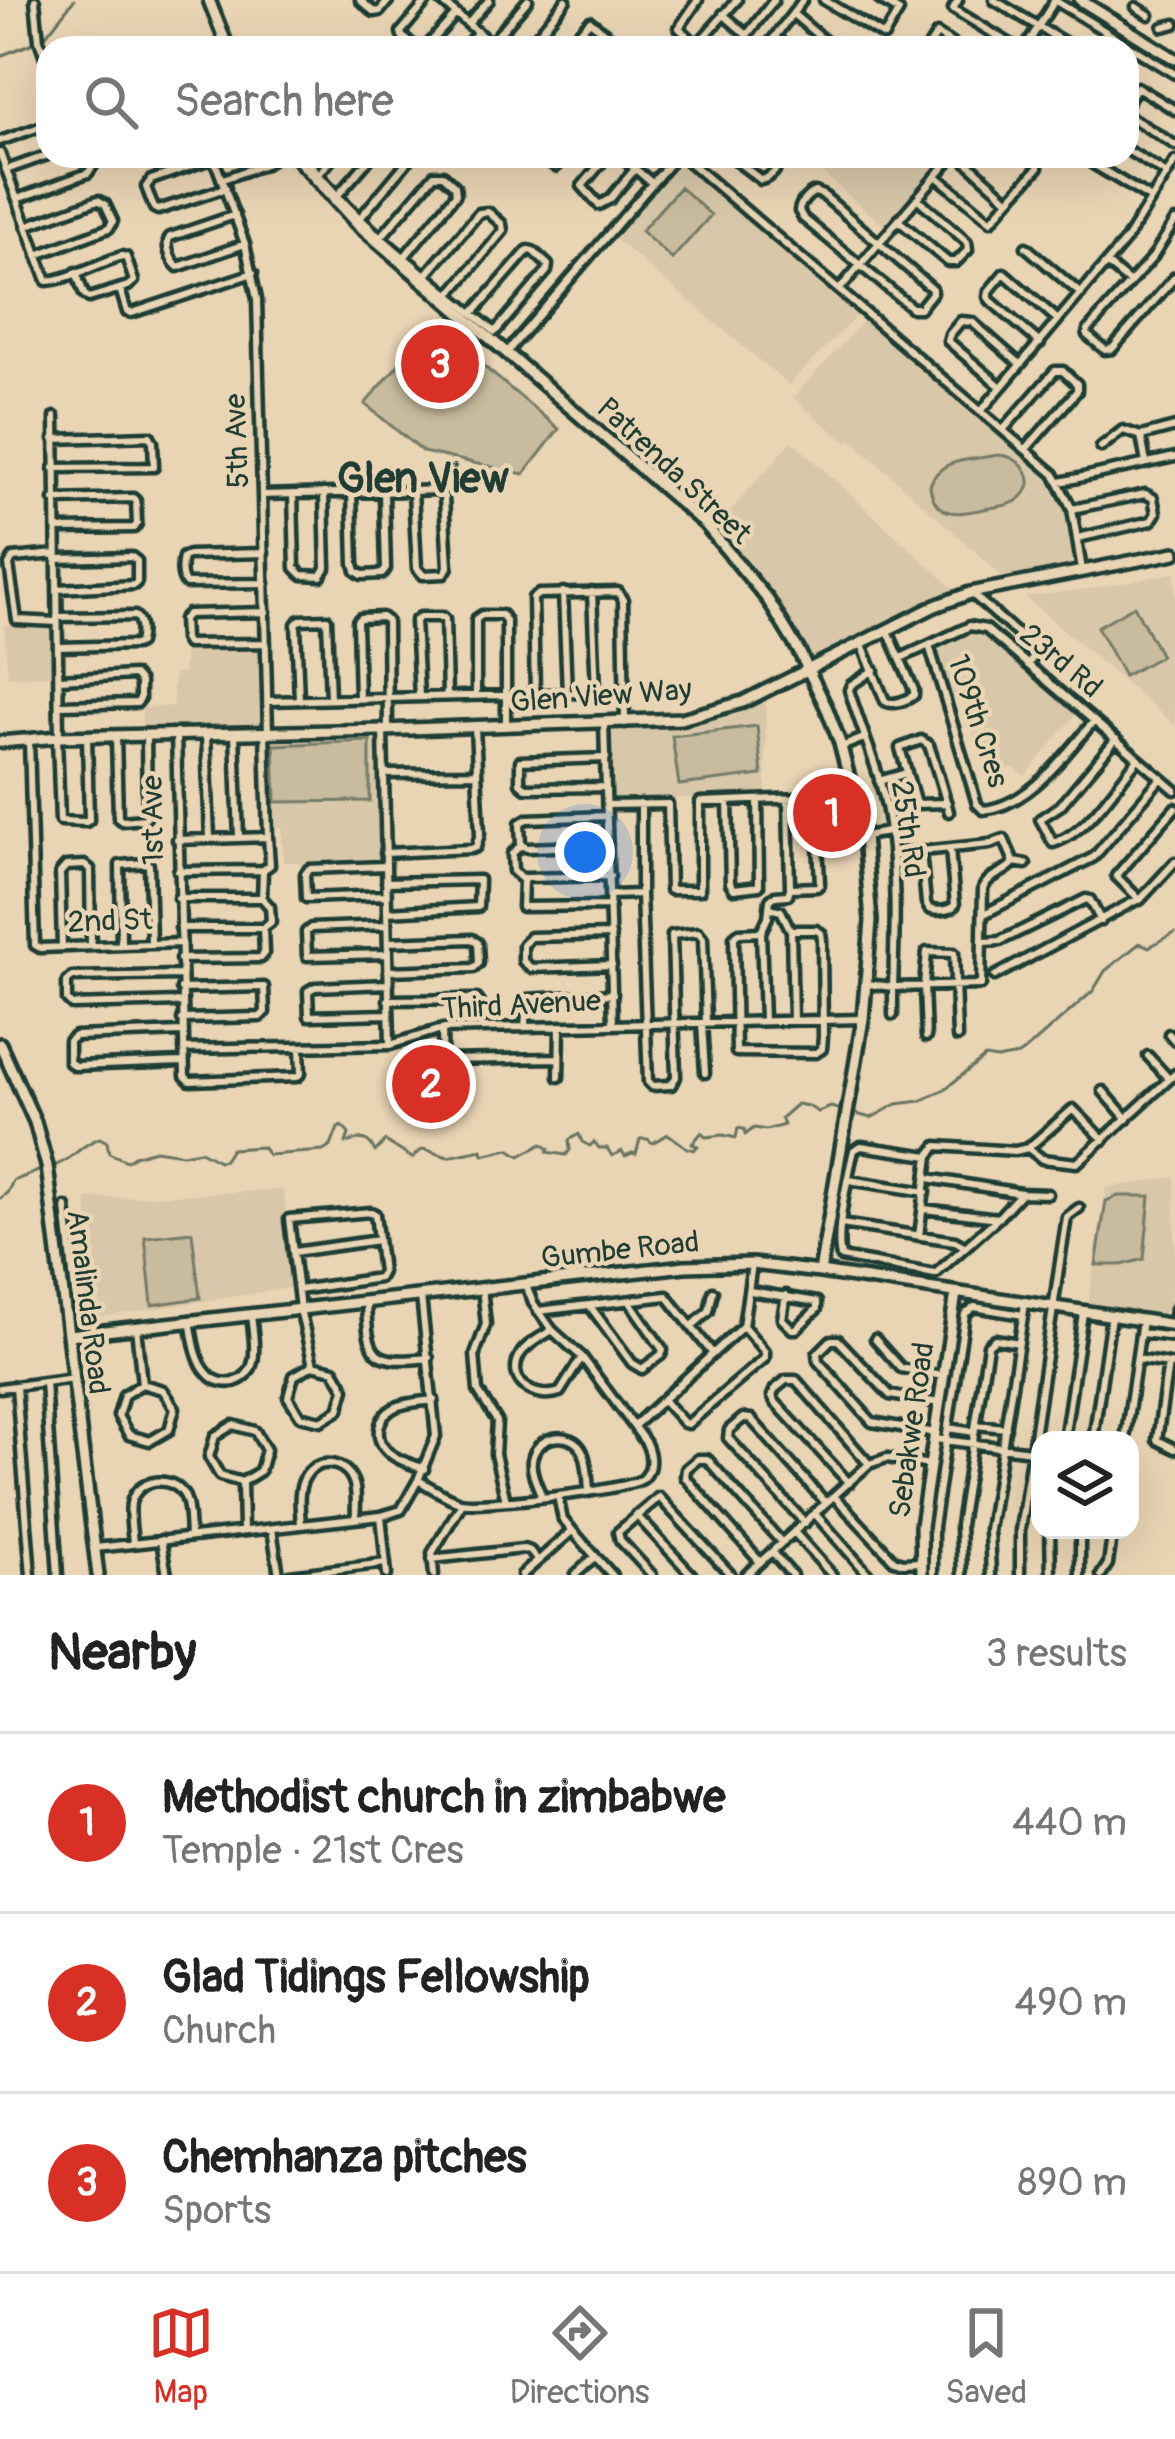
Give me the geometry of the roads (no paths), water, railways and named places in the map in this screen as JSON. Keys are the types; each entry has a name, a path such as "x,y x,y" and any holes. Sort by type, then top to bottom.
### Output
{"street":[{"path":"34,0 38,36"},
{"path":"209,0 223,36"},
{"path":"360,0 374,12 389,0"},
{"path":"402,36 428,0"},
{"path":"440,0 483,36"},
{"path":"469,24 489,0"},
{"path":"501,36 528,0"},
{"path":"537,36 566,0"},
{"path":"688,36 679,28 698,0"},
{"path":"705,36 736,0"},
{"path":"723,14 747,35 774,0"},
{"path":"776,36 803,0"},
{"path":"824,0 882,36"},
{"path":"880,0 899,11 885,36"},
{"path":"958,0 953,9 1000,36"},
{"path":"994,0 1053,36"},
{"path":"1031,36 1055,0 1113,36"},
{"path":"1079,0 1138,36"},
{"path":"1145,0 1138,8 1149,15"},
{"path":"436,36 456,14"},
{"path":"793,14 819,36"},
{"path":"576,36 590,21 609,36"},
{"path":"1163,27 1175,24"},
{"path":"474,36 478,32"},
{"path":"1139,37 1175,59"},
{"path":"1139,52 1175,74"},
{"path":"1139,88 1175,110"},
{"path":"1139,122 1175,145"},
{"path":"0,141 36,128"},
{"path":"0,153 49,282 76,272 124,256 134,281 92,298 87,297 76,272"},
{"path":"1139,157 1167,174"},
{"path":"6,170 36,159"},
{"path":"981,411 1126,240 1175,160"},
{"path":"17,200 91,168"},
{"path":"184,168 152,180 146,187 158,211 257,168"},
{"name":"5th Ave","path":"218,168 245,244 257,299 271,847 270,865 262,870 262,898 270,907 271,922 263,928"},
{"name":"Patrenda Street","path":"306,168 356,223 704,524 768,600 808,669 835,727 855,796 864,836 871,921 863,1019 820,1272"},
{"path":"314,168 361,217 495,332 548,265 533,250 526,251 473,313"},
{"path":"319,174 324,168"},
{"path":"338,195 362,168"},
{"path":"361,217 402,168"},
{"path":"597,168 582,186 599,205 610,200 635,169 652,183"},
{"path":"506,353 667,168"},
{"path":"693,168 1060,482 1072,509 1082,571"},
{"path":"746,168 761,180 777,168"},
{"path":"839,290 943,168"},
{"path":"970,168 1009,200"},
{"path":"935,176 991,220 1037,168"},
{"path":"1100,168 1151,199"},
{"path":"382,236 434,175 443,175 455,186 456,194 405,256"},
{"path":"810,194 823,195 879,243 932,289 920,308 912,308 859,266 800,215 800,207 810,194"},
{"path":"898,220 948,262 956,262 968,250 968,242 917,198"},
{"path":"26,226 98,200 106,204 113,221 109,228 37,255"},
{"path":"427,274 479,213 488,212 502,224 503,231 450,294"},
{"path":"235,215 170,237 167,245 178,266 245,244"},
{"path":"1175,221 1153,257 1088,337 1107,351 1175,277"},
{"path":"1026,247 1081,294"},
{"path":"1106,263 1130,283"},
{"path":"120,289 131,314 253,273"},
{"path":"1040,343 988,297 989,291 1004,273 1059,320"},
{"path":"1000,386 948,341 950,334 962,321 972,322 1020,364"},
{"path":"1004,430 1055,371 1064,370 1076,382 1077,391 1026,449"},
{"path":"55,417 62,822 89,820 87,736"},
{"path":"1101,447 1123,430 1141,436 1175,428"},
{"path":"54,468 154,467 150,436 55,439"},
{"path":"1141,436 1146,463"},
{"path":"1060,482 1175,458"},
{"path":"262,495 436,490 443,494 448,567 444,574 418,572 413,491"},
{"path":"352,493 355,564 362,575 382,574 386,569 384,492"},
{"path":"293,494 296,571 321,576 326,568 324,493"},
{"path":"1072,509 1145,494 1153,498 1156,513 1151,521 1078,538"},
{"path":"54,500 133,498 137,511 134,528 55,529"},
{"path":"264,553 189,555 182,562 186,584 265,583"},
{"name":"Glen View Way","path":"0,742 658,722 742,702 935,605 970,593 1175,553"},
{"path":"57,589 134,585 137,561 132,557 13,557 9,565 17,620 135,616 140,621 140,643 135,645 58,647"},
{"path":"535,693 533,598 615,591 622,595 626,723"},
{"path":"563,592 567,693"},
{"path":"592,592 596,692"},
{"path":"970,593 1036,651 1028,665"},
{"path":"266,612 188,614 182,619 187,644 266,643"},
{"path":"476,695 475,623 482,615 499,614 506,621 506,726"},
{"path":"418,696 415,621 424,616 445,619 447,695"},
{"path":"359,698 357,621 382,617 386,621 388,697 386,896 391,1045"},
{"path":"299,700 296,624 300,620 327,620 330,699"},
{"name":"23rd Rd","path":"901,658 975,626 986,629 1175,790"},
{"path":"861,643 887,703 910,698 914,690 887,628"},
{"name":"109th Cres","path":"928,645 977,804 983,809 1038,785 1094,721"},
{"name":"25th Rd","path":"874,670 849,689 889,821 893,1015"},
{"path":"59,679 134,675 140,682 137,703 60,706"},
{"path":"268,701 624,692"},
{"path":"604,724 613,1024"},
{"path":"386,853 476,847 480,834 475,727"},
{"path":"235,733 239,838"},
{"name":"1st Ave","path":"176,734 185,1076 190,1081 297,1077 300,1048"},
{"path":"206,734 210,839"},
{"path":"116,736 118,818 122,821 147,816 146,735"},
{"name":"2nd St","path":"28,738 33,942 40,948 180,943"},
{"path":"841,748 865,738"},
{"path":"1116,739 1060,806 1040,819 1053,843 1078,831 1138,759"},
{"path":"926,741 948,807 918,805 907,773 900,748 926,741"},
{"path":"606,758 517,759 520,783 526,788 607,787"},
{"path":"385,774 477,773"},
{"path":"879,781 907,773"},
{"path":"984,914 1094,857 1161,778"},
{"path":"607,805 666,803 670,890 700,890 701,802 855,796"},
{"path":"764,1020 761,932 772,898 786,896 790,888 788,799"},
{"path":"790,888 820,884 816,799"},
{"path":"728,801 734,889 759,886 758,800"},
{"path":"641,804 648,1082 652,1086 674,1081 672,935 698,932 704,938 705,1073"},
{"path":"1137,900 1116,875 1175,808"},
{"path":"521,845 523,820 607,816"},
{"path":"864,836 888,832"},
{"path":"177,840 268,836"},
{"path":"892,854 995,844 1004,839 1014,862"},
{"path":"521,845 608,845"},
{"path":"521,845 512,852 513,872 524,880 610,876"},
{"path":"921,851 926,903 934,911 955,905 950,849"},
{"path":"122,944 120,865 145,862 149,866 151,944"},
{"path":"868,984 977,987 983,982 983,888 1014,862"},
{"path":"1014,862 1026,864"},
{"path":"994,976 1144,898 1175,862"},
{"path":"62,947 60,873 66,866 84,865 90,869 91,946"},
{"path":"386,866 309,869 305,874 307,898 386,896"},
{"path":"178,871 262,870"},
{"path":"386,882 479,880 478,907 387,912"},
{"path":"524,880 522,908 610,906"},
{"path":"610,895 641,893"},
{"path":"178,898 262,898"},
{"path":"984,942 1000,941 1086,899 1101,921"},
{"path":"770,908 781,911 791,930 793,1020"},
{"path":"388,925 306,932 307,956 388,954"},
{"path":"179,928 263,928 264,953 261,958 180,959"},
{"path":"761,932 734,937 735,1049 738,1054 816,1053 823,1047 822,936 816,930 791,930"},
{"path":"611,935 530,937 523,945 523,961 530,968 612,964"},
{"path":"388,942 472,939 478,943 479,963 474,968 388,971"},
{"path":"926,1037 927,952 954,953 957,1037"},
{"path":"181,975 72,976 67,1000 72,1005 182,1002"},
{"path":"388,984 315,987 308,992 309,1016 389,1014"},
{"path":"182,989 264,987 265,1012 260,1017 182,1019"},
{"path":"525,1027 528,998 613,994"},
{"path":"388,1000 478,999 481,1028"},
{"name":"Third Avenue","path":"184,1049 391,1045 442,1029 863,1019"},
{"path":"560,1026 560,1077"},
{"path":"442,1029 443,1076"},
{"path":"182,1032 75,1036 69,1041 70,1062 75,1066 183,1063"},
{"name":"Amalinda Road","path":"0,1044 35,1122 48,1170 98,1575"},
{"path":"1028,1148 1042,1159 1073,1164 1172,1077 1148,1056"},
{"path":"444,1060 559,1058"},
{"path":"1103,1091 1127,1119"},
{"path":"919,1236 928,1156 941,1144 1006,1152 1028,1148 1073,1109 1104,1140"},
{"path":"928,1156 858,1147 853,1152 841,1224 841,1257 935,1274 1022,1193"},
{"path":"928,1178 1048,1194"},
{"path":"849,1180 926,1192"},
{"path":"66,1207 76,1302 91,1316 93,1333"},
{"path":"1039,1431 1067,1217 1079,1208"},
{"path":"924,1209 998,1218"},
{"path":"298,1290 379,1278 376,1216 371,1212 289,1219 300,1309 313,1365"},
{"path":"55,1225 67,1224"},
{"path":"841,1224 964,1246"},
{"path":"294,1252 378,1240"},
{"path":"634,1426 743,1326 752,1264"},
{"name":"Gumbe Road","path":"69,1336 685,1266 752,1264 956,1293 1024,1309 1054,1307 1112,1316 1142,1326 1175,1317"},
{"path":"884,1283 885,1266"},
{"path":"418,1480 463,1503 558,1496 634,1484 646,1475 650,1449 582,1357 552,1330 526,1283"},
{"path":"482,1288 486,1324 475,1354 478,1391 497,1420 495,1454 506,1501"},
{"path":"750,1291 786,1295 815,1301 819,1306 794,1330 782,1319 786,1295"},
{"path":"692,1326 709,1311 713,1292"},
{"name":"Sebakwe Road","path":"922,1575 930,1465 939,1438 943,1376 958,1320 956,1293"},
{"path":"96,1548 400,1510 436,1436 421,1296"},
{"path":"538,1311 669,1297 713,1354"},
{"path":"590,1306 641,1369 662,1350 629,1300"},
{"path":"366,1303 367,1339 380,1355 394,1361 429,1358"},
{"path":"934,1575 927,1527 939,1438 948,1428 958,1320 971,1307 1024,1309 989,1530 991,1575"},
{"path":"1065,1431 1083,1312"},
{"path":"190,1320 203,1367 214,1379 229,1383 252,1366 251,1315"},
{"path":"1094,1431 1112,1316"},
{"path":"663,1400 688,1424 765,1358 743,1326"},
{"path":"1126,1431 1142,1326 1175,1337"},
{"path":"136,1327 142,1384"},
{"path":"552,1330 520,1354 517,1372 529,1390 542,1396 560,1392 582,1357"},
{"path":"875,1339 902,1368 943,1376"},
{"path":"940,1403 890,1395 838,1340 831,1340 817,1354 872,1422 973,1446 1031,1452"},
{"path":"962,1575 960,1525 989,1342 1019,1342"},
{"path":"1137,1359 1172,1365 1157,1440 1175,1449"},
{"path":"313,1365 334,1370 345,1389 339,1410 321,1421 299,1416 288,1397 294,1376 313,1365"},
{"path":"0,1388 74,1378"},
{"path":"848,1484 775,1402 775,1390 786,1380 796,1380 869,1464"},
{"path":"45,1382 58,1575"},
{"path":"142,1384 164,1390 175,1408 169,1430 150,1441 129,1435 118,1416 124,1395 142,1384"},
{"path":"16,1387 31,1575"},
{"path":"424,1468 389,1453 378,1431 384,1416 396,1407 434,1400"},
{"path":"805,1523 728,1438 729,1430 743,1418 751,1419 826,1503"},
{"path":"233,1425 255,1431 266,1450 260,1471 242,1482 220,1476 209,1457 215,1436 233,1425"},
{"path":"948,1428 1006,1428"},
{"path":"542,1498 533,1474 533,1456 552,1438 570,1438 581,1448 589,1491"},
{"path":"749,1574 869,1464 886,1458 930,1465"},
{"path":"760,1562 685,1477 686,1469 698,1459 707,1460 782,1543"},
{"path":"301,1525 299,1500 305,1477 326,1463 344,1468 353,1481 356,1519"},
{"path":"1020,1575 1020,1530 1031,1476"},
{"path":"133,1543 133,1498 143,1486 159,1481 174,1485 185,1497 190,1536"},
{"path":"242,1482 243,1531"},
{"path":"558,1496 561,1516 612,1575"},
{"path":"834,1496 894,1560 921,1562"},
{"path":"652,1575 618,1536 620,1529 662,1497 731,1575"},
{"path":"434,1575 434,1550 463,1503"},
{"path":"814,1514 869,1575"},
{"path":"636,1515 692,1575"},
{"path":"381,1516 387,1575"},
{"path":"272,1529 279,1575"},
{"path":"523,1575 572,1531"},
{"path":"794,1532 832,1575"},
{"path":"1050,1539 1051,1575"},
{"path":"1080,1539 1080,1575"},
{"path":"1100,1575 1108,1564 1112,1539"},
{"path":"161,1540 167,1575"},
{"path":"432,1559 523,1549 538,1561"},
{"path":"772,1552 792,1575"},
{"path":"575,1575 596,1556"},
{"path":"290,1575 386,1563"},
{"path":"903,1563 903,1575"}],"waterway":[{"path":"45,36 74,0"},
{"path":"0,56 36,42"},
{"path":"50,1167 100,1138 107,1142 109,1153 127,1161 155,1150 200,1151 219,1161 231,1149 262,1147 268,1155 323,1151 342,1126 349,1134 346,1143 364,1140 375,1152 385,1141 412,1158 423,1149 448,1157 509,1149 520,1156 542,1144 547,1152 566,1155 569,1140 579,1134 590,1146 594,1142 612,1156 622,1151 625,1156 636,1154 640,1139 652,1143 668,1134 694,1150 698,1146 692,1144 702,1132 706,1137 736,1138 738,1128 745,1135 754,1128 784,1125 781,1118 797,1104 818,1112 831,1107 871,1118 945,1089 985,1057 1018,1055 1140,943 1149,947 1175,933"},
{"path":"0,1198 13,1181 41,1170"}],"place":[{"name":"Chemhanza pitches","path":"440,364"},
{"name":"Methodist church in zimbabwe","path":"832,813"},
{"name":"Glad Tidings Fellowship","path":"431,1084"}],"district":[{"name":"Glen View","path":"423,479"}]}
